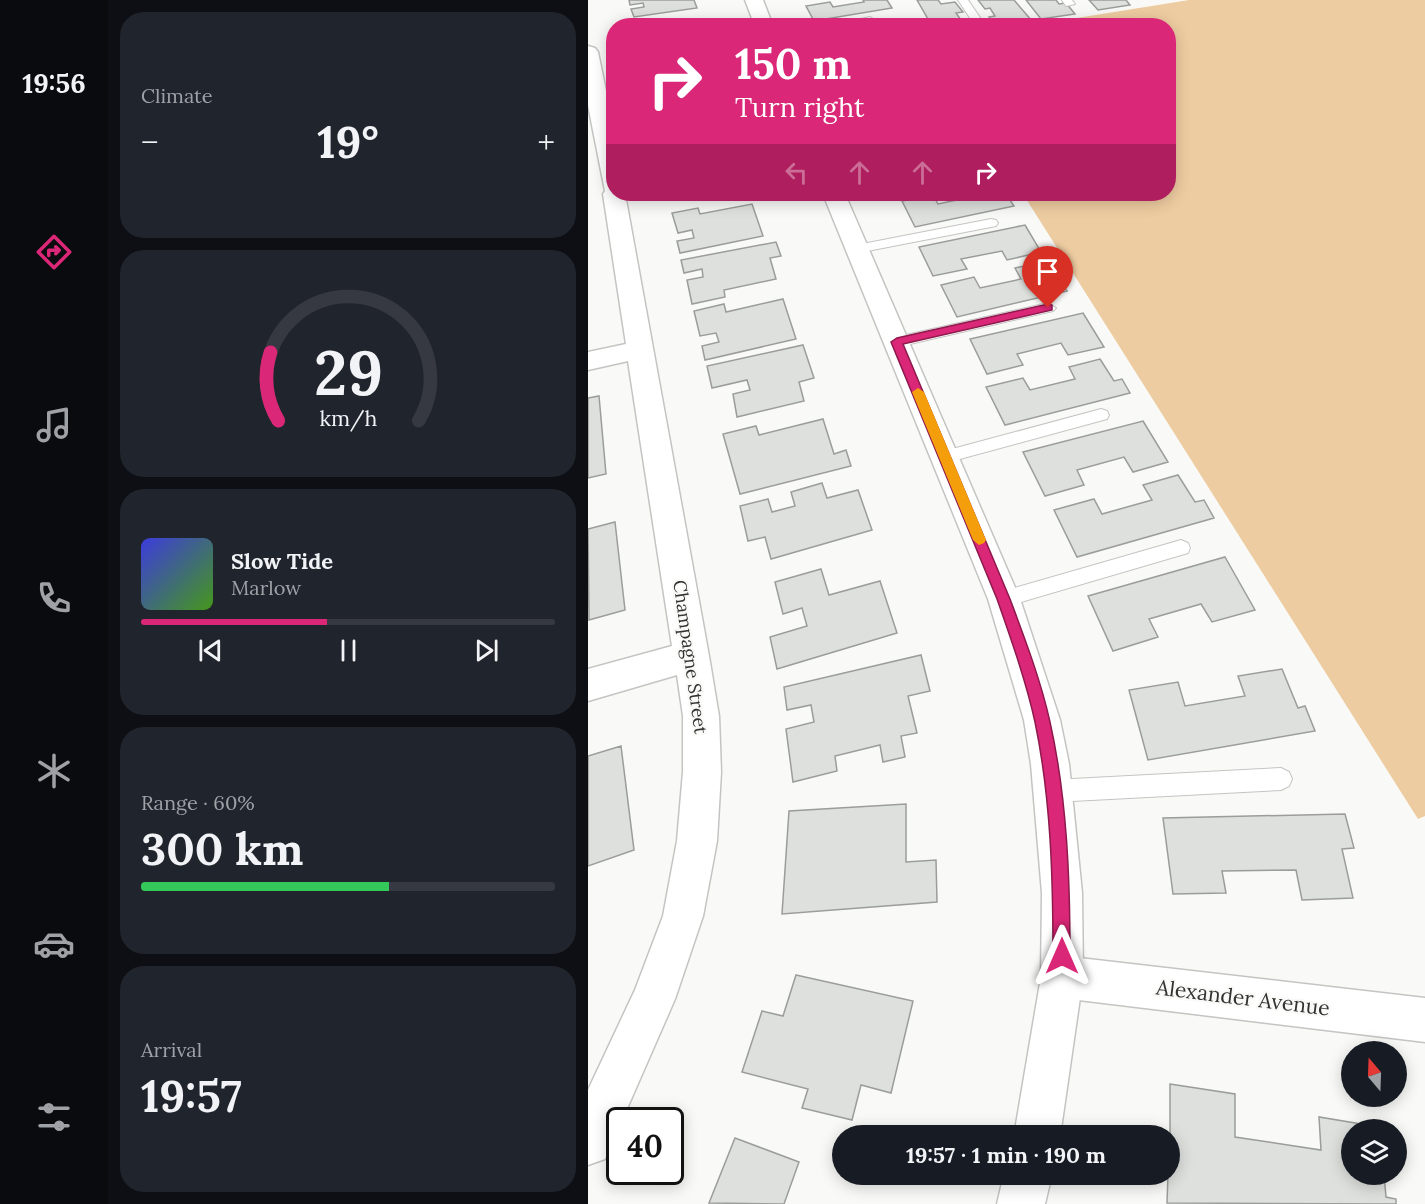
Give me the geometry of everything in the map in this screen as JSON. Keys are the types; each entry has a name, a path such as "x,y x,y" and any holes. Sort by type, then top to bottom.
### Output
{"street":[{"path":"754,0 762,18"},
{"path":"588,52 603,156"},
{"name":"Champagne Street","path":"588,1142 653,999 683,916 697,841 702,772 701,716 692,656 615,201"},
{"path":"837,201 1004,599 1042,720 1053,791 1062,893 1062,977 1039,1125"},
{"path":"588,361 639,350"},
{"path":"588,685 692,656"},
{"name":"Alexander Avenue","path":"1062,977 1425,1020"},
{"path":"1021,1204 1025,1185"}],"lane":[{"path":"963,0 975,18"},
{"path":"857,249 991,223"},
{"path":"897,342 1048,308"},
{"path":"945,457 1101,416"},
{"path":"1004,599 1181,548"},
{"path":"1053,791 1281,779"}],"shaded area":[{"path":"1189,0 1425,0 1425,816 1418,819 1027,201 1176,201 1176,18 1077,18"}],"building":[{"path":"629,0 694,0 697,8 634,17 631,9 644,7 643,3 630,5"},
{"path":"863,0 887,0 892,8 832,18 812,18 806,6 830,2 833,7 864,2"},
{"path":"917,0 938,0 941,4 955,2 963,12 956,13 960,18 927,18"},
{"path":"978,0 1014,0 1029,18 990,18 995,16 990,8 985,9"},
{"path":"1026,0 1056,0 1059,4 1066,3 1075,14 1048,18 1040,18"},
{"path":"1089,0 1126,0 1130,5 1098,10"},
{"path":"902,201 936,201 938,204 952,201 1011,201 1014,206 915,227"},
{"path":"752,204 763,236 680,253 677,241 694,238 692,230 678,233 672,213 698,208 700,214"},
{"path":"1025,225 1041,252 1007,260 1002,251 961,259 967,269 933,276 919,247"},
{"path":"776,242 781,256 770,258 776,279 724,290 725,297 692,304 687,280 703,277 702,269 684,273 681,260"},
{"path":"1048,261 1067,291 957,317 941,285 974,277 980,288 1021,279 1015,268"},
{"path":"783,299 796,339 705,360 702,346 719,342 716,333 700,336 694,311 724,304 726,312"},
{"path":"1083,313 1104,347 1068,355 1061,343 1017,354 1023,365 987,374 970,339"},
{"path":"803,345 814,378 799,382 804,401 737,417 733,394 750,390 747,380 712,388 707,366"},
{"path":"1100,359 1114,381 1122,379 1130,393 1005,425 986,387 1023,378 1030,390 1075,379 1069,367"},
{"path":"599,396 606,474 588,478 588,398"},
{"path":"823,419 834,454 846,450 851,466 740,494 723,434 756,426 759,435"},
{"path":"1143,421 1168,462 1133,472 1124,457 1077,470 1084,485 1045,496 1023,452"},
{"path":"1178,475 1195,502 1204,500 1214,518 1077,557 1054,510 1094,499 1102,514 1152,500 1143,485"},
{"path":"822,483 827,498 858,490 872,530 771,559 765,537 748,541 740,506 768,499 772,512 795,506 791,492"},
{"path":"615,522 625,610 589,620 588,529"},
{"path":"1225,557 1255,610 1212,622 1201,604 1149,619 1158,637 1113,651 1088,596"},
{"path":"821,569 829,595 880,581 897,633 777,669 770,637 807,626 802,608 783,614 775,582"},
{"path":"921,655 930,691 908,696 917,733 901,736 905,757 883,762 880,745 835,756 837,771 793,782 786,729 814,722 811,705 787,710 784,687"},
{"path":"1282,669 1298,708 1305,706 1315,731 1148,760 1129,690 1178,682 1185,706 1245,696 1238,676"},
{"path":"621,746 634,850 588,866 588,756"},
{"path":"906,804 906,862 936,860 937,902 782,914 789,811"},
{"path":"1345,814 1354,848 1342,849 1353,898 1302,900 1296,870 1222,871 1226,893 1173,894 1163,818"},
{"path":"796,975 913,1001 891,1093 861,1085 852,1120 802,1108 808,1089 742,1072 762,1011 783,1016"},
{"path":"1170,1084 1235,1094 1235,1137 1321,1150 1319,1117 1341,1121 1341,1185 1385,1185 1386,1197 1396,1199 1396,1204 1167,1203 1168,1185 1180,1185 1180,1125 1170,1125"},
{"path":"735,1138 799,1162 784,1204 709,1203"}],"slow traffic":[{"path":"918,392 979,540"}],"route":[{"path":"1048,308 897,342 1004,599 1030,675 1042,720 1050,764 1062,893 1062,956"}]}
